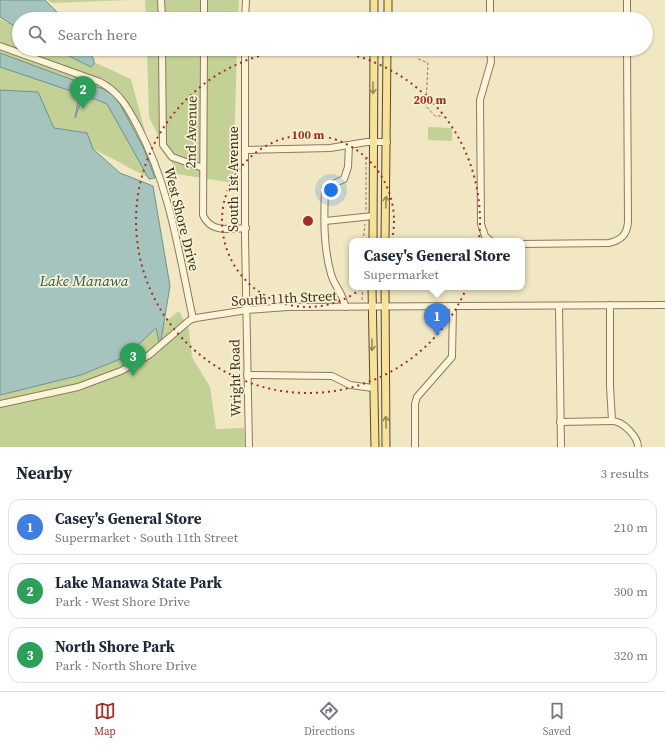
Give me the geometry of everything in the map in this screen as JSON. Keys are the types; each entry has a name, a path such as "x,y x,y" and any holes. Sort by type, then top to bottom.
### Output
{"main road":[{"path":"374,0 374,12"},
{"path":"388,0 388,12"},
{"path":"373,238 374,56"},
{"path":"385,238 387,56"},
{"path":"372,290 375,447"},
{"path":"385,290 386,447"}],"street":[{"path":"161,0 162,12"},
{"path":"204,0 204,12"},
{"path":"245,12 246,0"},
{"path":"490,0 490,12"},
{"path":"626,0 627,12"},
{"name":"West Shore Drive","path":"0,46 12,50"},
{"name":"West Shore Drive","path":"28,56 100,82 112,89 125,104 152,155 164,186 193,319"},
{"path":"162,56 163,145 172,157 203,168"},
{"name":"2nd Avenue","path":"204,56 203,210 205,220 214,228 246,228"},
{"name":"South 1st Avenue","path":"245,56 247,310"},
{"path":"487,238 485,236 481,224 480,100 491,62 491,56"},
{"path":"525,244 609,243 620,239 624,235 628,222 627,56"},
{"path":"246,150 330,148 374,142 386,142"},
{"path":"345,307 344,296 336,287 331,274 326,246 324,221 325,188 344,179 348,167 349,145"},
{"path":"324,221 373,216"},
{"path":"610,305 610,386 612,421"},
{"name":"South 11th Street","path":"193,319 247,310 361,306 665,305"},
{"path":"415,447 415,404 417,398 452,357 453,306"},
{"path":"559,306 561,447"},
{"name":"Wright Road","path":"247,310 249,447"},
{"path":"0,404 78,387 121,371 149,355 193,319"},
{"path":"247,375 332,376 350,385 373,388"},
{"path":"560,422 612,421 624,425 638,443 638,447"}],"path":[{"path":"418,59 428,63 426,106 435,116 443,116"},
{"path":"361,306 363,290"}],"green space":[{"path":"48,0 131,0 52,3"},
{"path":"145,0 239,0 238,12 146,12"},
{"path":"0,19 12,25 12,56 80,56 131,79 157,176 149,178 54,128 0,90"},
{"path":"147,56 237,56 233,183 177,174 149,117"},
{"path":"428,127 452,128 452,141 428,140"},
{"path":"179,311 189,330 192,357 210,387 216,429 244,428 245,447 0,447 0,395 152,332"}],"water":[{"path":"0,0 45,0 57,12 12,12 12,25 0,17"},
{"path":"0,53 73,80 104,89 113,95 120,104 143,147 155,178 149,179 107,104 95,99 83,97 75,118 79,96 77,93 0,67"},
{"path":"69,56 92,56 94,64 91,67"},
{"name":"Lake Manawa","path":"0,90 38,92 54,128 87,133 93,149 120,173 153,186 170,286 160,346 156,328 125,357 81,375 0,395"}],"place":[{"name":"Lake Manawa State Park","path":"83,109"},
{"name":"Casey's General Store","path":"437,336"},
{"name":"North Shore Park","path":"133,376"}]}
